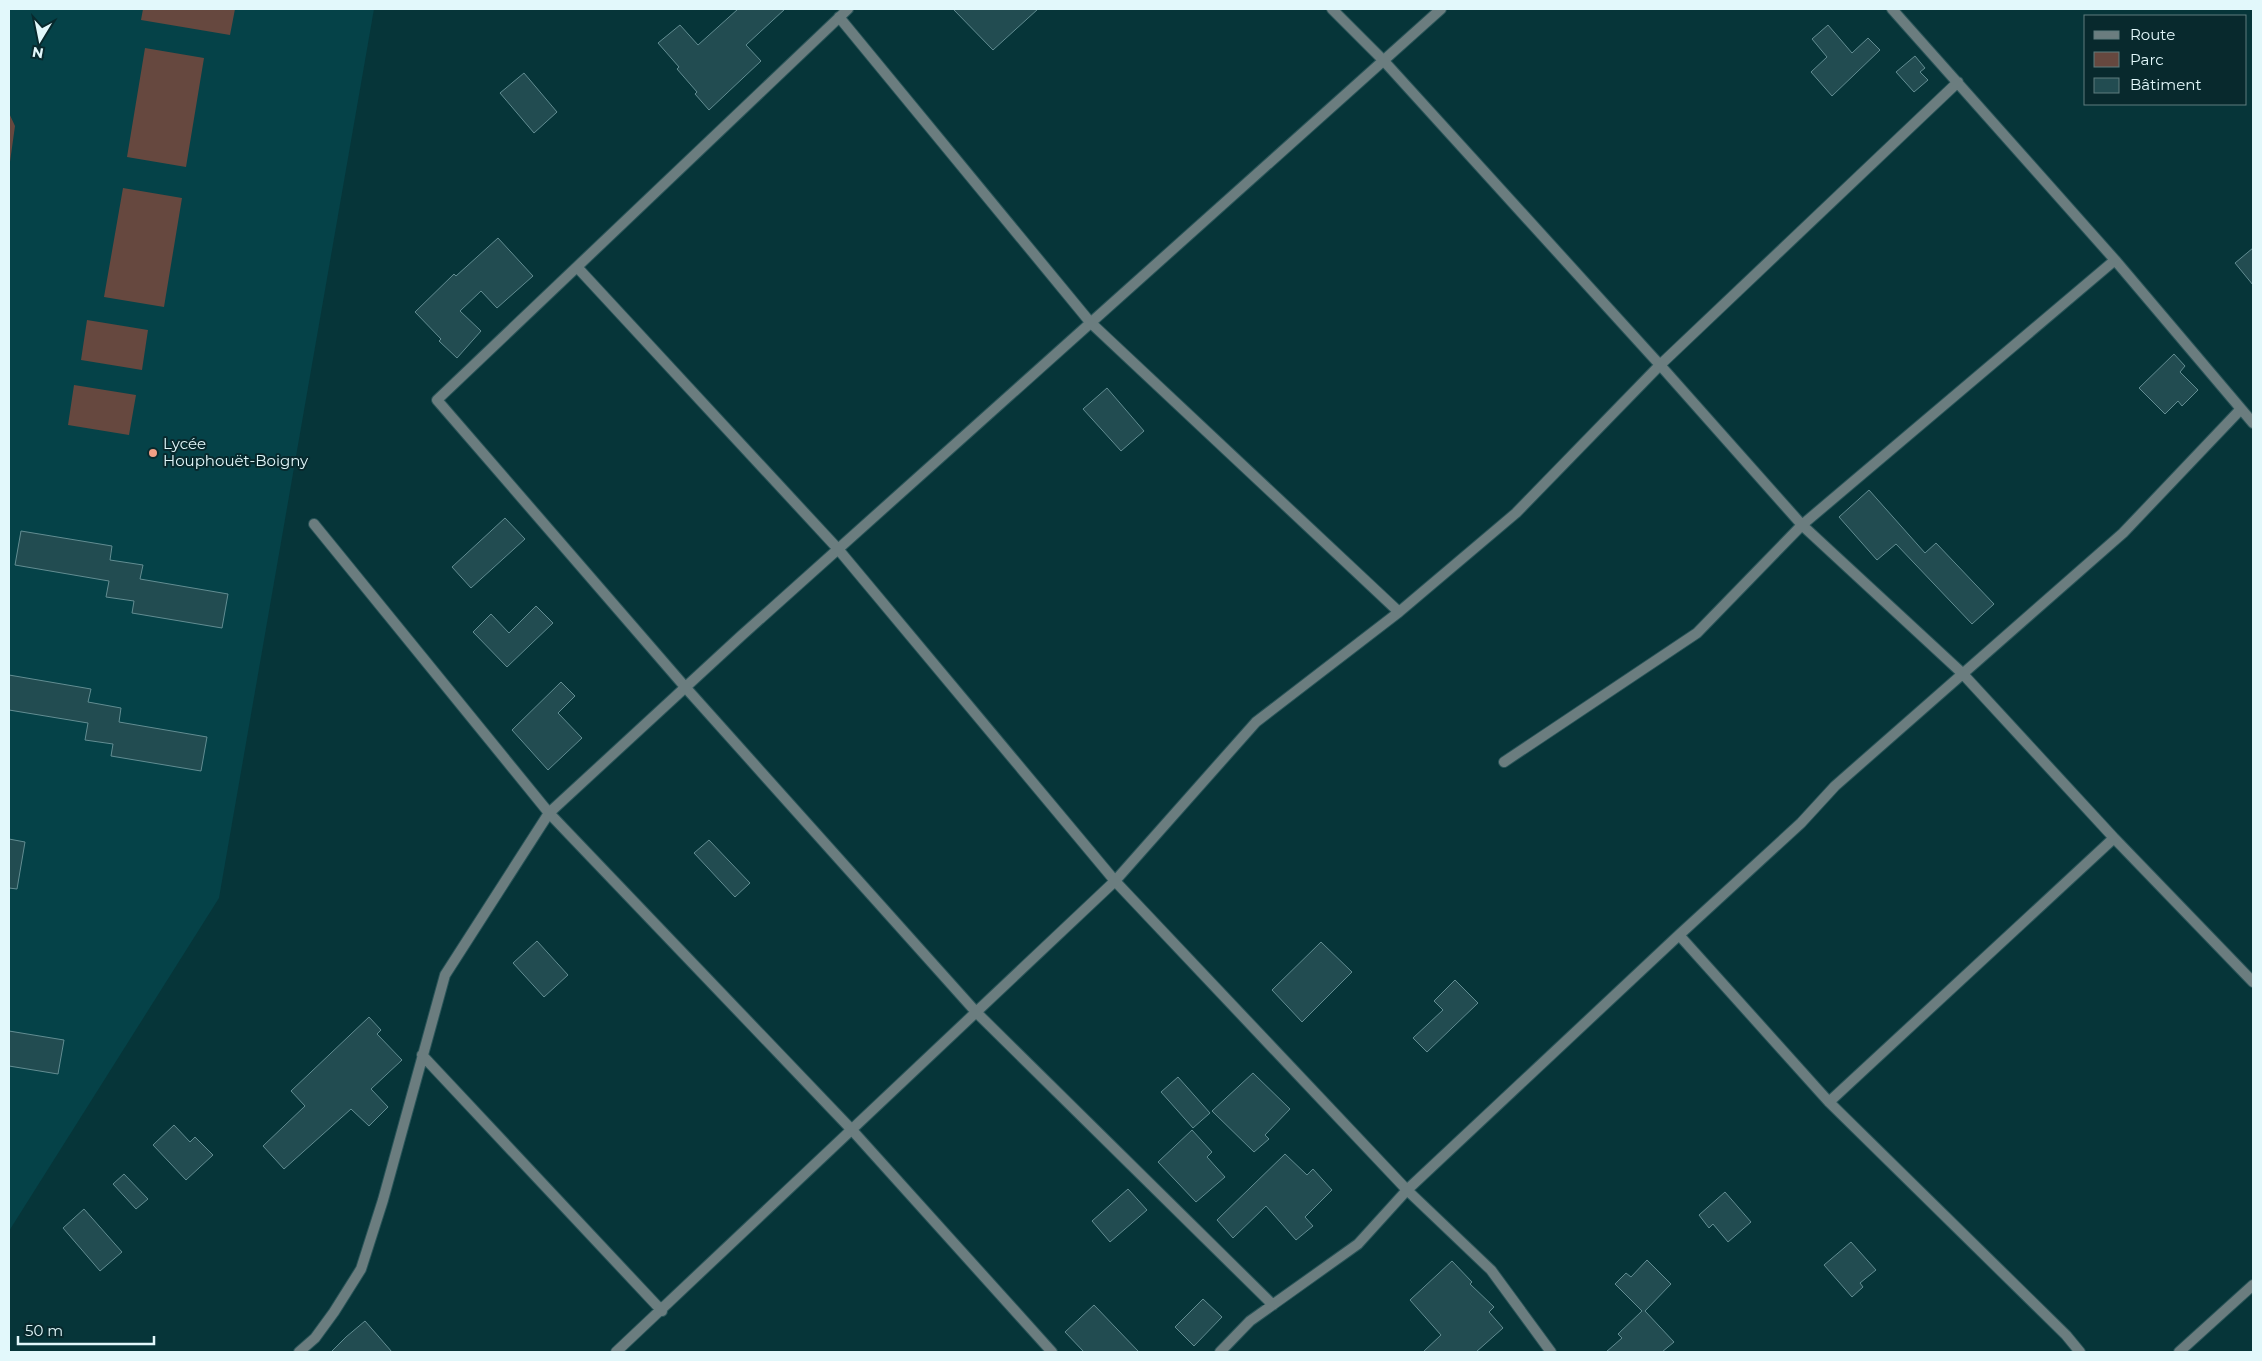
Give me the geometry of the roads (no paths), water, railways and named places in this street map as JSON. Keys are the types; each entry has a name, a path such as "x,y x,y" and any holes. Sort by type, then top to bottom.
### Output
{"street":[{"path":"848,9 437,400 686,688 976,1012 1273,1305"},
{"path":"1332,9 1383,60 1660,365 1802,525 1962,673 2114,838 2253,982"},
{"path":"299,1352 315,1338 361,1269 383,1200 445,975 549,813 838,549 1440,9"},
{"path":"1892,9 2115,260 2240,410 2253,423"},
{"path":"839,17 1090,322 1400,612"},
{"path":"616,1352 1115,881 1256,722 1400,612 1516,513 1660,365 1958,82"},
{"path":"1504,762 1698,633 1802,525 2115,260"},
{"path":"577,267 838,549 1115,881 1407,1190 1492,1270 1551,1352"},
{"path":"1220,1352 1250,1320 1358,1244 1407,1190 1679,934 1801,823 1835,786 2123,532 2240,410"},
{"path":"314,524 549,813 852,1130 1052,1352"},
{"path":"1829,1102 2114,838"},
{"path":"1679,934 1829,1102 2066,1335 2080,1352"},
{"path":"422,1055 662,1310"},
{"path":"2179,1352 2253,1286"}],"place":[{"name":"Lycée Houphouët-Boigny","path":"153,453"}]}
